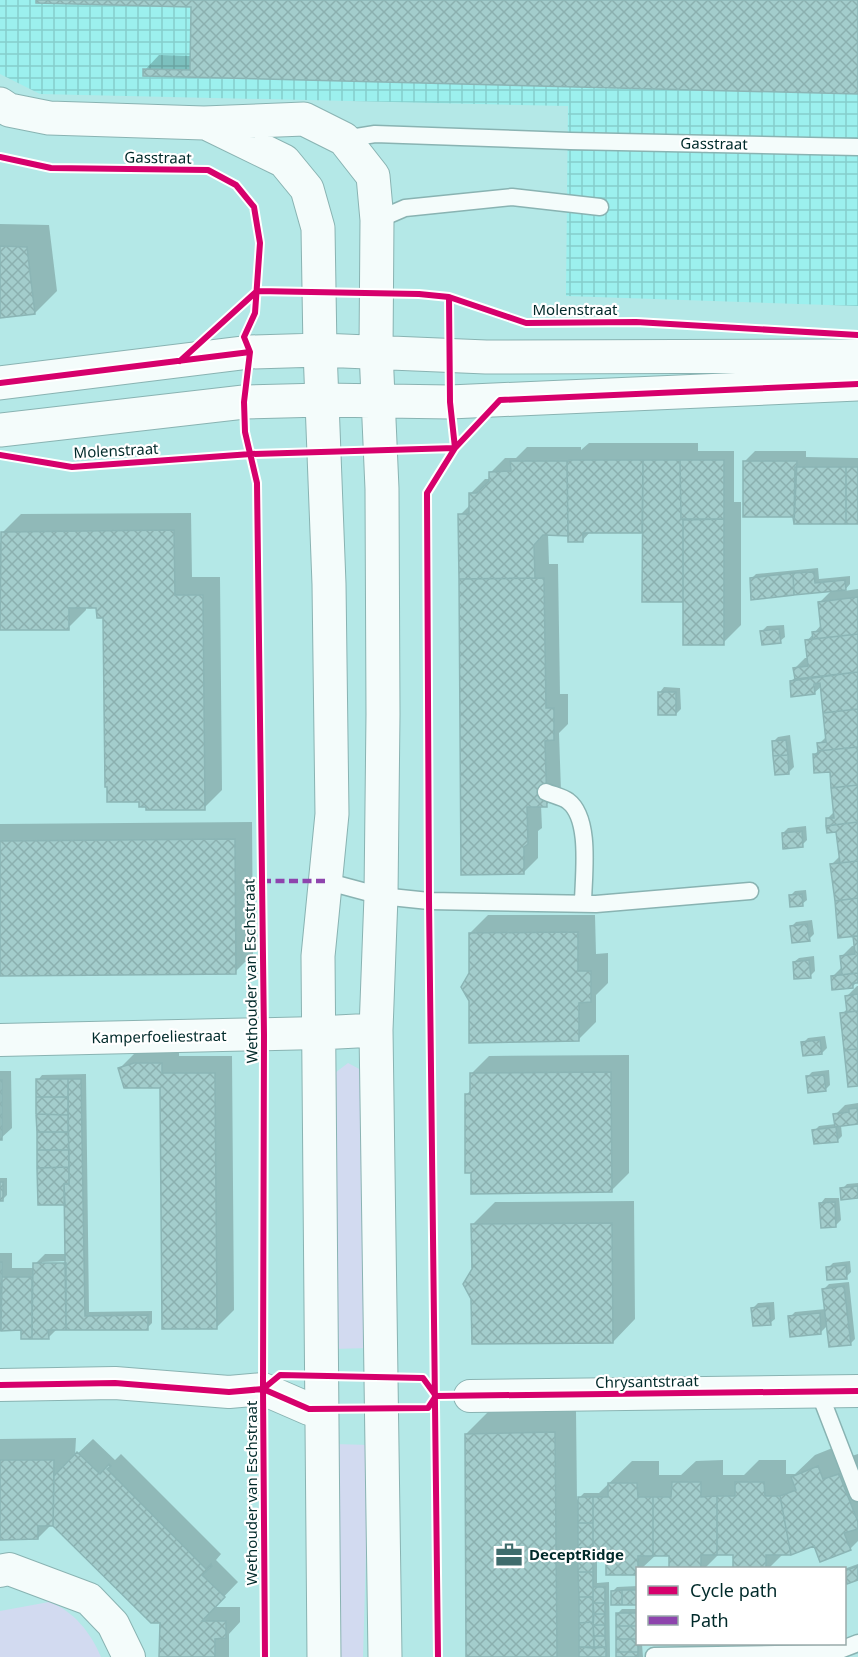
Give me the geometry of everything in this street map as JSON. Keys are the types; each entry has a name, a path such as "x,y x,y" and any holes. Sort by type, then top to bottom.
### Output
{"street":[{"path":"0,104 9,110 49,118 204,123 304,119 344,139 373,176 377,220 376,351 382,501 381,896 376,1030 385,1657"},
{"path":"204,123 284,161 307,189 318,228 329,584 332,814 318,956 324,1657"},
{"path":"0,383 250,352 376,351 486,357 858,356"},
{"path":"0,430 244,402 323,400 450,402 858,384"},
{"path":"318,1033 376,1030"},
{"name":"Kamperfoeliestraat","path":"0,1040 318,1033"},
{"path":"0,1385 115,1383 229,1392 263,1389 309,1409 322,1409"},
{"name":"Chrysantstraat","path":"470,1396 858,1391"},
{"path":"0,1571 9,1569 89,1599 113,1624 129,1657"}],"lane":[{"name":"Gasstraat","path":"344,139 375,134 858,147"},
{"path":"377,220 405,208 512,197 600,207"},
{"path":"546,792 569,801 579,817 584,834 583,904"},
{"path":"325,881 381,896 429,901 583,904 750,891"},
{"path":"819,1392 858,1493"},
{"path":"654,1656 832,1653 858,1643"}],"shaded area":[{"path":"0,0 858,0 858,306 566,296 568,106 40,94 0,74"},
{"path":"348,1063 363,1071 369,1348 332,1349 331,1076"},
{"path":"334,1444 369,1445 363,1657 333,1657"},
{"path":"49,1602 66,1611 81,1624 101,1657 0,1657 0,1611"}],"building":[{"path":"36,0 858,0 858,94 143,76 143,69 190,70 191,7 36,3"},
{"path":"0,246 27,247 35,314 0,318"},
{"path":"569,460 643,460 642,533 583,533 583,542 568,542 567,463"},
{"path":"643,460 680,460 683,602 642,602"},
{"path":"680,460 724,460 724,519 681,519"},
{"path":"510,461 567,461 568,536 543,535 534,545 535,578 459,579 458,514 469,514 469,493 477,493 489,481 489,472 511,471"},
{"path":"743,461 797,461 794,524 793,517 743,517"},
{"path":"795,467 846,467 846,524 794,524"},
{"path":"846,467 858,467 858,524 846,524"},
{"path":"724,519 724,645 683,645 683,520"},
{"path":"174,530 175,595 203,595 205,810 146,810 146,807 139,807 139,802 107,802 103,618 97,618 96,608 69,608 69,630 0,630 1,532"},
{"path":"814,572 815,583 845,580 846,590 794,595 793,573"},
{"path":"793,573 794,595 751,600 750,578"},
{"path":"544,578 546,708 554,708 554,740 545,741 547,807 527,807 528,844 524,847 524,874 461,875 459,579"},
{"path":"858,597 858,634 813,639 812,632 821,631 818,602"},
{"path":"779,629 781,643 762,645 760,631"},
{"path":"858,634 858,672 795,679 793,668 808,666 805,640"},
{"path":"858,672 858,709 823,713 820,683 814,684 815,694 791,697 790,681"},
{"path":"658,692 676,692 676,715 658,715"},
{"path":"858,709 858,747 818,751 817,743 826,742 823,713"},
{"path":"786,740 788,755 773,756 772,741"},
{"path":"858,747 858,785 831,788 830,772 814,773 813,754 818,754 818,751"},
{"path":"788,755 789,774 775,775 773,756"},
{"path":"858,785 858,822 826,826 826,818 834,818 831,788"},
{"path":"858,822 858,861 840,863 836,832 827,833 826,826"},
{"path":"802,831 803,847 783,849 782,833"},
{"path":"235,839 236,974 0,976 0,841"},
{"path":"858,861 858,898 835,901 830,864"},
{"path":"802,894 803,906 790,907 789,895"},
{"path":"858,898 858,936 838,938 835,901"},
{"path":"807,924 810,941 792,943 790,926"},
{"path":"578,932 578,971 591,971 591,1002 579,1003 579,1041 469,1043 469,1001 461,987 469,973 469,933"},
{"path":"853,936 858,936 858,973 842,975 840,956 855,954"},
{"path":"809,960 811,978 794,979 793,962"},
{"path":"858,973 858,983 853,983 853,988 832,990 831,976"},
{"path":"858,994 858,1011 847,1012 845,996"},
{"path":"858,1011 858,1049 844,1050 840,1013"},
{"path":"820,1040 822,1054 803,1056 801,1042"},
{"path":"858,1049 858,1086 848,1087 844,1050"},
{"path":"134,1063 162,1063 162,1073 215,1073 217,1329 162,1329 160,1088 124,1088 118,1068"},
{"path":"611,1072 612,1192 471,1194 471,1173 465,1173 465,1094 470,1094 470,1073"},
{"path":"824,1075 826,1091 808,1093 806,1076"},
{"path":"36,1079 68,1079 68,1097 36,1097"},
{"path":"68,1079 81,1079 85,1316 148,1315 148,1330 66,1330 64,1184 69,1184"},
{"path":"0,1080 2,1080 2,1140 0,1140"},
{"path":"36,1097 68,1097 68,1115 36,1114"},
{"path":"858,1108 858,1124 835,1127 833,1114"},
{"path":"36,1114 68,1115 68,1132 37,1132"},
{"path":"836,1127 838,1142 814,1144 812,1130"},
{"path":"37,1132 68,1132 69,1150 37,1150"},
{"path":"37,1150 69,1150 69,1167 37,1168"},
{"path":"69,1167 69,1184 64,1184 65,1205 38,1205 37,1168"},
{"path":"0,1182 3,1182 3,1201 0,1201"},
{"path":"858,1186 858,1198 841,1200 840,1188"},
{"path":"835,1202 836,1227 821,1228 819,1203"},
{"path":"612,1223 613,1343 472,1344 471,1299 463,1284 472,1269 471,1224"},
{"path":"0,1262 2,1262 2,1277 0,1331"},
{"path":"33,1263 66,1263 66,1330 48,1330 49,1339 32,1339"},
{"path":"846,1265 847,1279 827,1280 826,1267"},
{"path":"2,1277 32,1277 32,1339 21,1339 21,1330 1,1331"},
{"path":"844,1286 851,1345 829,1347 822,1289"},
{"path":"769,1306 771,1325 753,1326 751,1308"},
{"path":"820,1313 821,1334 790,1337 788,1316"},
{"path":"555,1432 557,1657 466,1657 465,1434"},
{"path":"77,1452 100,1474 109,1464 111,1466 107,1469 206,1569 211,1564 212,1566 202,1575 225,1597 202,1621 226,1621 226,1638 215,1639 215,1657 159,1657 160,1623 151,1623 53,1526 54,1476"},
{"path":"0,1460 54,1460 53,1526 38,1526 38,1539 0,1540"},
{"path":"818,1466 823,1479 839,1474 858,1522 858,1529 844,1533 851,1550 820,1562 814,1546 791,1555 780,1496 796,1490 791,1477"},
{"path":"672,1482 701,1482 701,1497 717,1496 717,1555 701,1555 701,1567 669,1567 669,1556 653,1556 653,1497 671,1497"},
{"path":"735,1482 764,1482 765,1496 780,1496 791,1555 766,1555 766,1567 733,1567 733,1555 717,1555 717,1496 735,1496"},
{"path":"608,1483 637,1483 638,1497 653,1497 653,1556 638,1556 636,1575 606,1575 606,1557 593,1557 593,1497 608,1497"},
{"path":"578,1497 593,1497 593,1523 578,1523"},
{"path":"578,1523 593,1523 593,1547 578,1548"},
{"path":"593,1547 593,1572 578,1572 578,1548"},
{"path":"858,1566 858,1580 847,1584 846,1570"},
{"path":"578,1572 593,1572 593,1597 579,1597"},
{"path":"593,1587 605,1587 605,1603 593,1603"},
{"path":"622,1590 622,1605 611,1605 611,1591"},
{"path":"622,1590 636,1590 636,1605 622,1605"},
{"path":"579,1597 593,1597 593,1622 579,1623"},
{"path":"593,1603 605,1603 605,1614 594,1614"},
{"path":"616,1613 636,1613 636,1626 616,1626"},
{"path":"594,1614 605,1614 605,1625 593,1625"},
{"path":"593,1622 594,1648 579,1647 579,1623"},
{"path":"593,1625 605,1625 605,1636 594,1636"},
{"path":"616,1626 636,1626 636,1639 616,1639"},
{"path":"594,1636 605,1636 606,1647 594,1648"},
{"path":"616,1639 636,1639 638,1652 616,1652"},
{"path":"579,1647 606,1647 606,1657 579,1657"},
{"path":"616,1652 638,1652 638,1657 616,1657"}],"marked path":[{"path":"262,881 325,881"}],"cycle path":[{"name":"Wethouder van Eschstraat","path":"0,157 51,168 208,170 236,185 254,207 260,243 255,313 244,337 250,352 244,402 245,432 257,483 264,1035 265,1657"},
{"name":"Molenstraat","path":"180,361 257,291 419,294 449,297 526,323 636,322 858,335"},
{"path":"438,1657 429,901 427,493 455,448 450,402 449,297"},
{"path":"0,383 250,352"},
{"name":"Molenstraat","path":"0,455 72,467 251,454 455,448 500,400 858,384"},
{"path":"263,1389 280,1375 423,1378 436,1396"},
{"name":"Wethouder van Eschstraat","path":"0,1385 115,1383 229,1392 263,1389 309,1409 428,1408 436,1396"},
{"path":"436,1396 858,1391"}],"place":[{"name":"DeceptRidge","path":"509,1555"}]}
